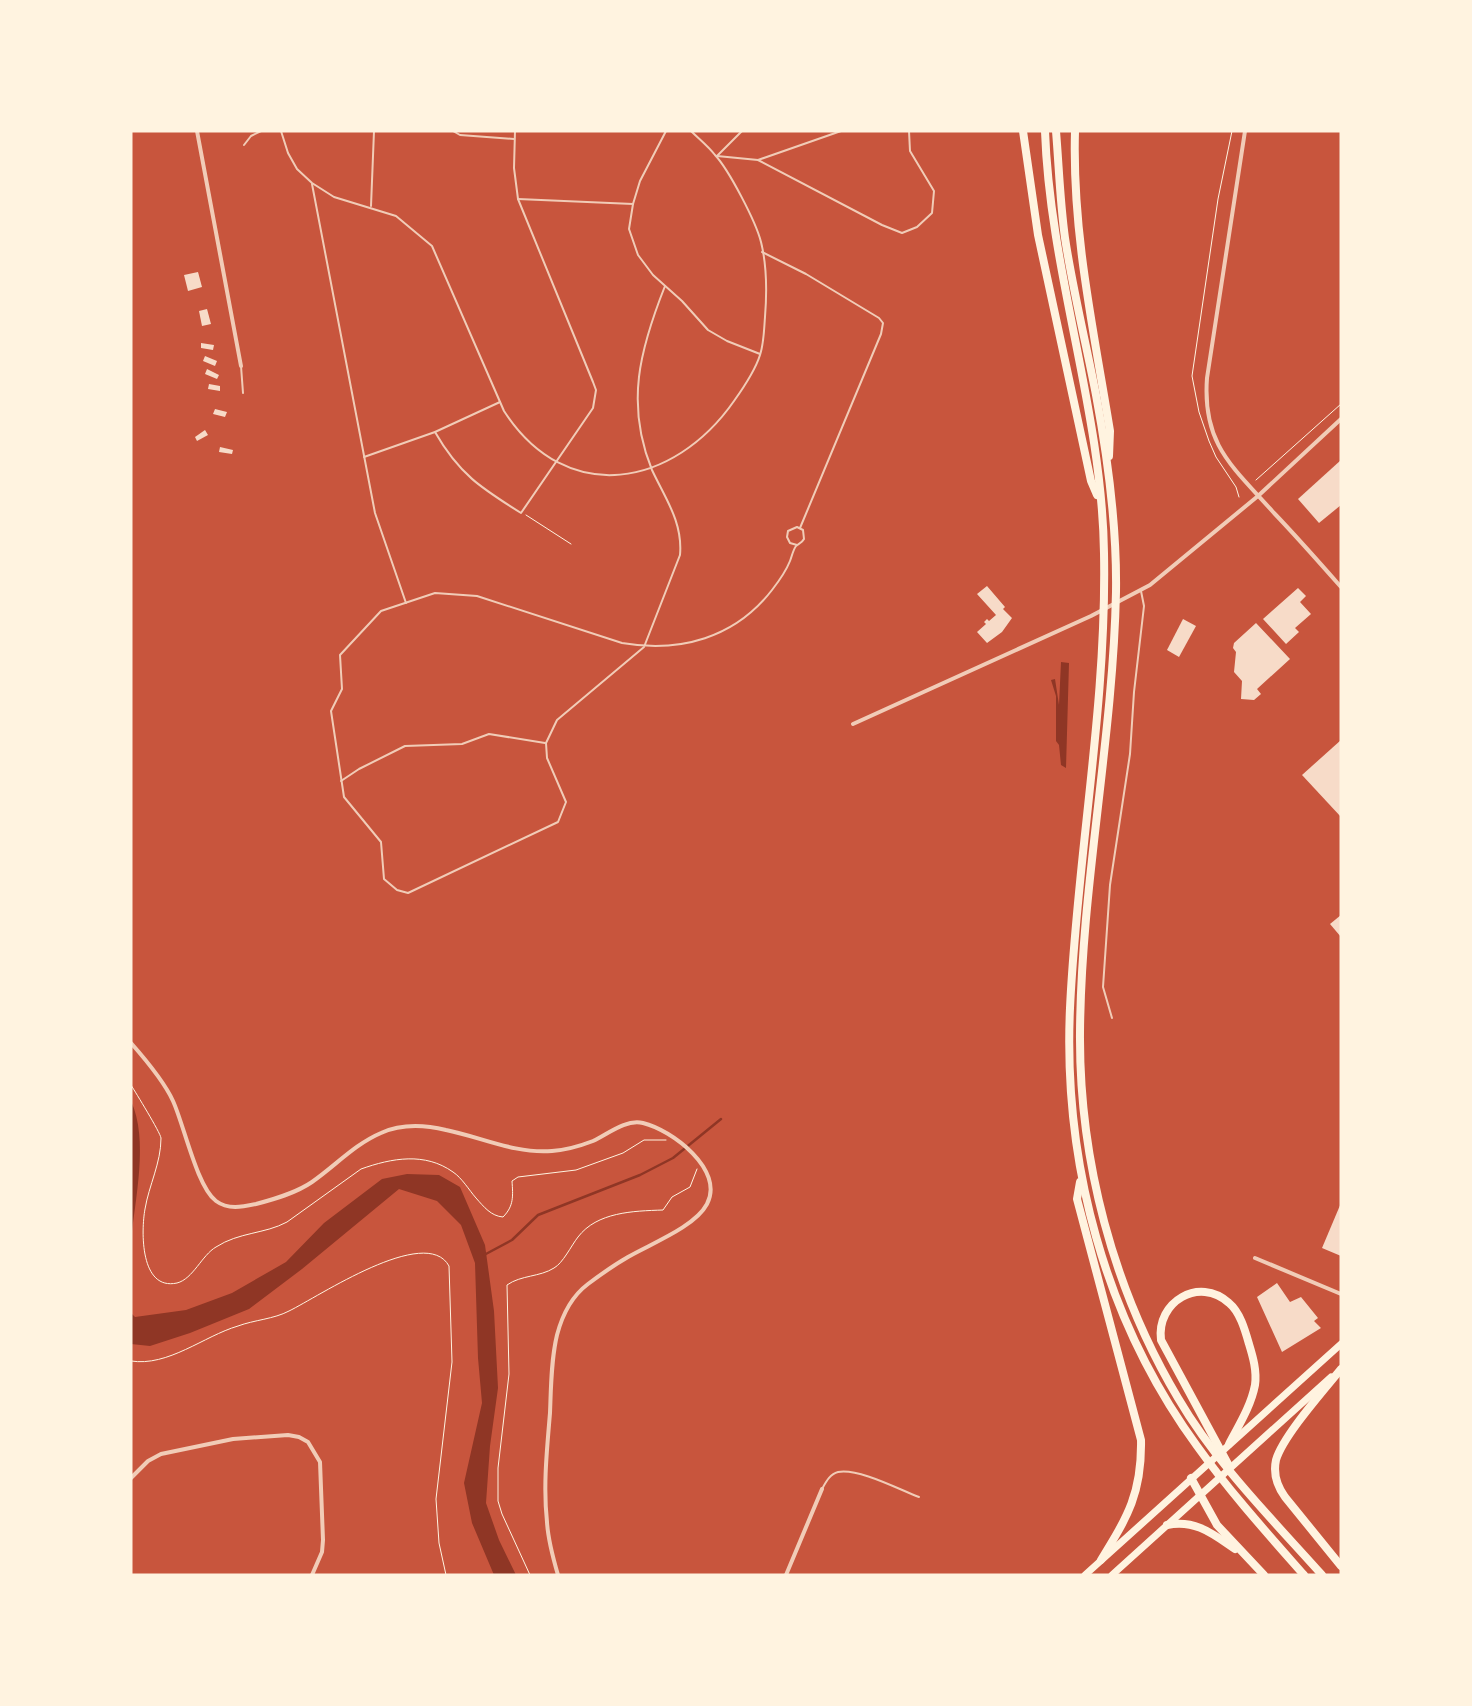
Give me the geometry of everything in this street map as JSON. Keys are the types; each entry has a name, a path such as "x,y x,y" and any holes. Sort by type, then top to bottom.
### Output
{"highway":[{"path":"1023,131 1038,235 1091,481 1101,503"},
{"path":"1045,131 1053,230 1089,418 1101,503 1104,596 1103,634 1070,1011 1072,1097 1081,1178 1092,1226 1109,1278 1134,1339 1158,1382 1186,1431 1228,1488 1304,1575"},
{"path":"1056,131 1066,238 1097,399 1109,478"},
{"path":"1074,131 1075,200 1079,237 1110,431 1109,478 1116,591 1081,1000 1082,1080 1088,1148 1106,1230 1134,1311 1177,1397 1204,1437 1230,1469 1322,1575"},
{"path":"1081,1178 1077,1199 1141,1440 1141,1465 1138,1488 1121,1528 1101,1560"},
{"path":"1229,1444 1251,1400 1255,1383 1254,1359 1237,1312 1230,1303 1220,1296 1209,1292 1191,1293 1172,1304 1162,1317 1161,1340 1184,1386 1225,1454 1230,1469"},
{"path":"1085,1575 1341,1344"},
{"path":"1112,1575 1341,1369"},
{"path":"1341,1369 1284,1444 1276,1460 1275,1474 1279,1487 1285,1497 1341,1566"},
{"path":"1191,1478 1213,1519 1243,1555 1264,1575"},
{"path":"1167,1525 1181,1523 1198,1526 1243,1555"}],"street":[{"path":"197,131 241,366"},
{"path":"1244,131 1206,397 1210,427 1223,455 1341,587"},
{"path":"853,724 1141,591 1168,572 1258,496 1341,419"},
{"path":"132,1042 172,1098 206,1188 218,1202 231,1207 252,1205 297,1190 313,1182 365,1141 381,1132 395,1128 427,1126 507,1146 548,1151 580,1146 636,1122 654,1128 702,1162 711,1186 710,1195 702,1211 685,1225 626,1258 585,1286 568,1308 557,1335 552,1374 546,1469 546,1522 558,1575"},
{"path":"1255,1258 1341,1294"},
{"path":"131,1478 148,1461 161,1454 233,1439 288,1435 308,1442 320,1462 323,1540 322,1552 312,1575"},
{"path":"786,1575 822,1488"}],"lane":[{"path":"244,145 251,136 261,131"},
{"path":"281,131 292,161 297,169 312,183 334,197 396,216 432,246 500,402 518,433 557,462 595,475 628,475 652,468 702,439 724,416 746,384 760,354 767,294 767,278 761,242 741,196 716,156 690,131"},
{"path":"371,207 374,131"},
{"path":"453,131 460,135 514,139"},
{"path":"435,432 448,454 464,473 520,513 593,408 596,390 518,199 514,168 515,131"},
{"path":"666,131 640,180 633,204 629,228 638,255 653,275 682,301 708,330 727,341 760,354"},
{"path":"716,156 742,131"},
{"path":"758,160 841,131"},
{"path":"716,156 758,160 882,225 902,233 917,227 932,213 933,206 934,191 910,150 910,131"},
{"path":"312,183 375,513 406,603"},
{"path":"518,199 633,204"},
{"path":"762,252 806,274 879,318 883,323 881,334 800,528"},
{"path":"664,286 642,348 636,413 652,468 679,525 682,539 680,555 644,647 557,720 546,743 547,758 566,802 558,822 408,892 396,890 384,879 381,842 344,797 331,711 342,689 340,655 381,611 435,593 477,596 622,643 644,647 665,648 698,642 735,624 772,590 790,562 797,545 804,540 805,533 800,528 794,527 787,534 790,543 797,545"},
{"path":"241,366 243,393"},
{"path":"364,457 435,432 500,402"},
{"path":"1112,1018 1103,987 1106,937 1117,833 1130,754 1134,692 1144,606 1141,591"},
{"path":"342,781 359,769 405,746 462,744 489,734 546,743"},
{"path":"822,1488 831,1476 837,1472 845,1472 865,1476 919,1497"}],"path":[{"path":"1256,480 1341,404"},
{"path":"520,513 571,544"},
{"path":"131,1086 161,1136 156,1174 145,1208 146,1256 150,1274 161,1282 177,1282 185,1278 214,1247 242,1234 278,1227 361,1170 374,1165 406,1157 428,1160 454,1172 484,1208 496,1216 503,1217 510,1210 513,1195 512,1182 518,1177 576,1170 623,1153 644,1140 663,1141"},
{"path":"131,1361 138,1362 170,1356 236,1326 288,1312 374,1265 394,1258 433,1253 444,1258 449,1266 452,1362 436,1499 440,1544 446,1575"}],"shaded area":[{"path":"1061,662 1069,663 1066,768 1061,765 1059,745 1056,741 1056,696 1051,680 1055,679 1059,705"},
{"path":"131,1101 136,1116 140,1151 138,1189 131,1241"},
{"path":"407,1174 439,1175 460,1187 485,1245 494,1311 498,1388 490,1446 486,1503 499,1540 516,1575 494,1575 472,1523 464,1483 482,1403 478,1358 475,1263 461,1225 437,1201 399,1189 302,1269 249,1309 190,1333 150,1346 131,1344 131,1313 135,1317 186,1310 232,1293 286,1262 324,1223 382,1179"}],"building":[{"path":"198,272 202,287 188,291 184,275"},
{"path":"207,309 211,324 202,326 199,311"},
{"path":"201,343 214,345 213,350 201,348"},
{"path":"205,356 217,361 215,366 203,361"},
{"path":"207,369 219,375 217,379 205,374"},
{"path":"209,384 220,386 220,391 208,389"},
{"path":"215,409 227,412 225,417 213,414"},
{"path":"205,430 208,435 197,441 195,437"},
{"path":"220,447 233,450 232,454 219,452"},
{"path":"1341,460 1341,505 1319,523 1298,499"},
{"path":"987,586 1005,607 1003,609 1012,618 1002,632 987,643 977,632 986,624 984,622 987,619 989,621 996,615 977,594"},
{"path":"1298,588 1306,596 1300,602 1311,614 1295,628 1299,632 1286,644 1263,619"},
{"path":"1183,619 1196,626 1179,657 1167,650"},
{"path":"1256,623 1290,659 1257,689 1261,694 1254,700 1241,699 1242,681 1234,672 1236,652 1233,648 1234,643"},
{"path":"1341,740 1341,817 1302,775"},
{"path":"1341,915 1341,937 1330,924"},
{"path":"1341,1203 1341,1256 1322,1248"},
{"path":"1277,1283 1290,1302 1301,1297 1318,1318 1314,1321 1321,1328 1282,1352 1257,1297"}],"waterway":[{"path":"484,1255 512,1240 538,1215 640,1175 673,1158 721,1119"}]}
